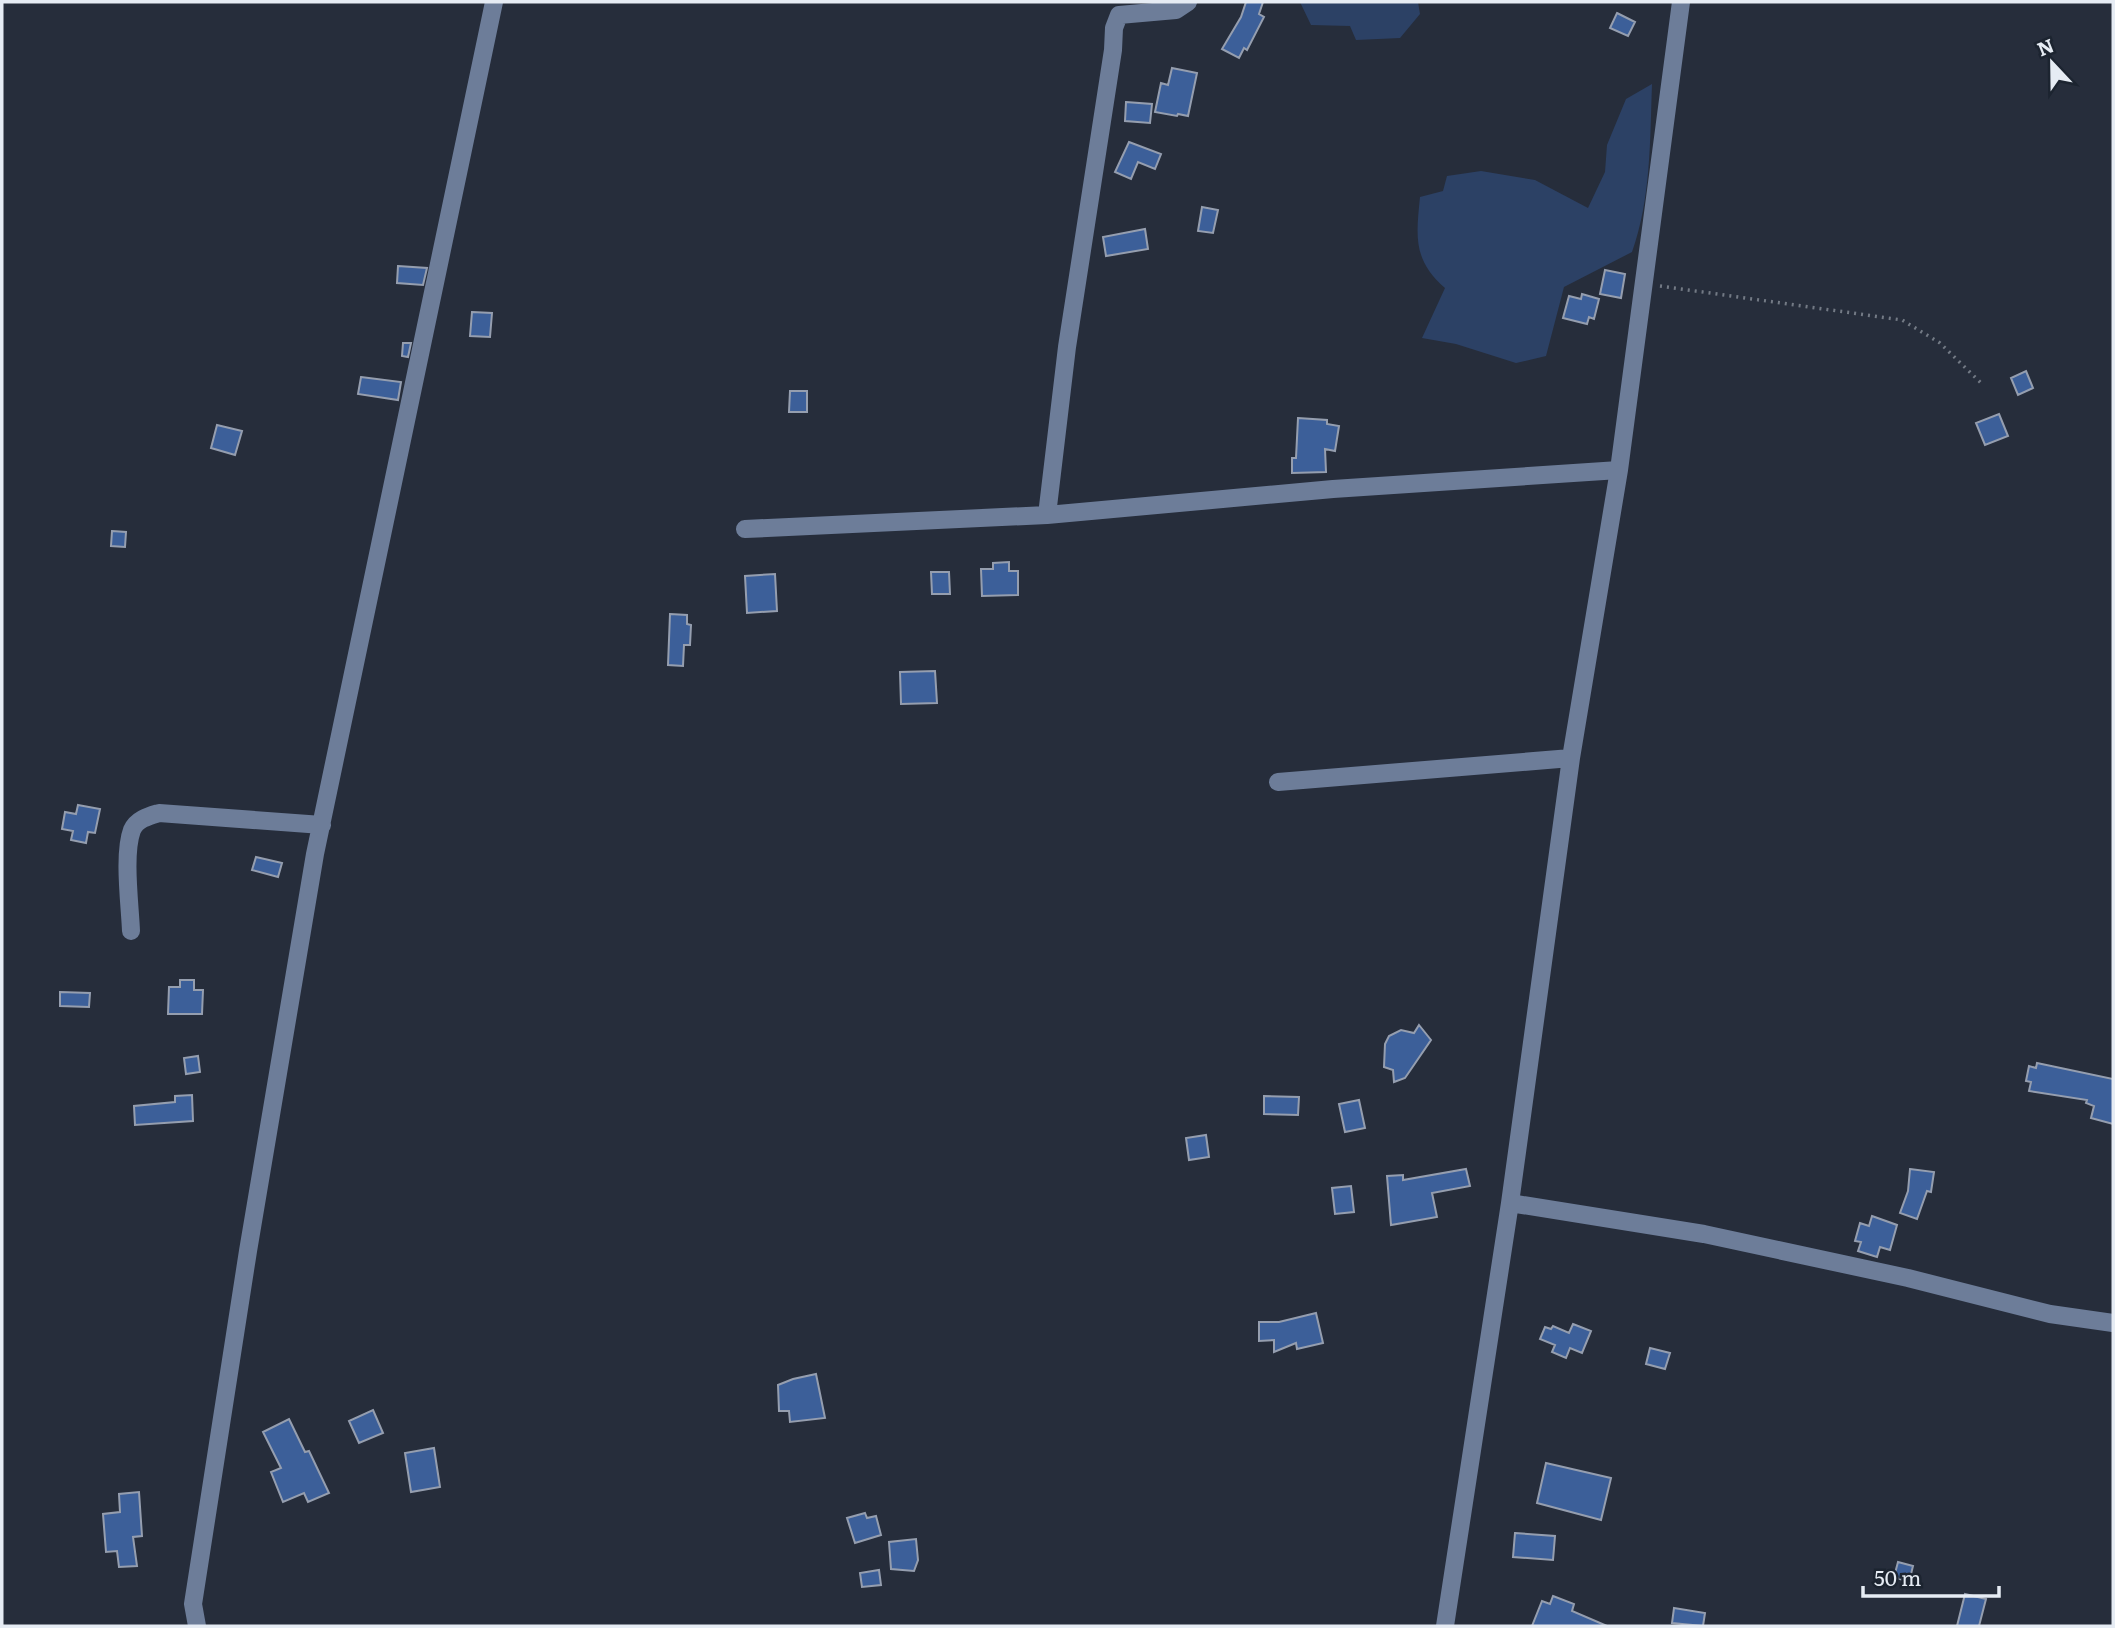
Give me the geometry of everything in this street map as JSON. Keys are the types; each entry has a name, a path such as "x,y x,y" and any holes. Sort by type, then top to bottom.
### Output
{"street":[{"path":"197,1626 193,1604 235,1333 322,825 494,2"},
{"path":"1047,515 1067,347 1114,28 1119,15 1176,10 1188,2"},
{"path":"1445,1626 1510,1203 1571,758 1619,470 1681,2"},
{"path":"745,529 1047,515 1333,489 1619,470"},
{"path":"1278,782 1571,758"},
{"path":"131,931 128,859 132,829 144,817 159,813 322,825"},
{"path":"1510,1203 1704,1234 1908,1278 2050,1314 2113,1323"}],"path":[{"path":"1644,283 1902,320 1940,342 1982,383"}],"shaded area":[{"path":"1300,2 1418,2 1420,14 1400,38 1356,40 1350,26 1311,25"},
{"path":"1652,84 1646,190 1632,252 1564,287 1546,356 1516,363 1456,344 1422,338 1445,288 1427,268 1419,247 1420,197 1443,191 1447,176 1481,171 1535,180 1588,208 1605,172 1607,145 1626,99"}],"building":[{"path":"1246,2 1263,2 1259,14 1264,17 1247,50 1244,48 1239,58 1222,49 1241,17"},
{"path":"1617,13 1635,22 1628,36 1610,28"},
{"path":"1172,68 1197,73 1188,116 1155,112 1161,83 1168,85"},
{"path":"1126,102 1152,104 1150,123 1125,121"},
{"path":"1129,142 1161,154 1155,169 1138,162 1131,179 1115,172"},
{"path":"1202,207 1218,210 1213,233 1198,231"},
{"path":"1145,229 1148,249 1106,256 1103,237"},
{"path":"398,266 427,268 423,285 397,283"},
{"path":"1605,270 1625,274 1621,298 1600,294"},
{"path":"1582,294 1599,299 1594,319 1589,317 1587,324 1563,318 1569,296 1581,299"},
{"path":"472,312 492,313 490,337 470,336"},
{"path":"403,343 411,343 408,357 402,356"},
{"path":"2026,371 2033,388 2018,395 2011,378"},
{"path":"361,377 401,382 398,400 358,394"},
{"path":"790,391 807,391 807,412 789,412"},
{"path":"1999,414 2008,436 1985,445 1976,423"},
{"path":"1298,418 1327,420 1327,424 1339,426 1335,451 1325,449 1326,472 1292,473 1292,458 1296,458"},
{"path":"217,425 242,431 235,455 211,448"},
{"path":"112,531 126,532 125,547 111,546"},
{"path":"1009,562 1009,571 1018,571 1018,595 982,596 981,569 993,569 993,563"},
{"path":"931,572 949,572 950,594 932,594"},
{"path":"775,574 777,611 747,613 745,576"},
{"path":"670,614 687,615 687,624 691,625 690,645 684,645 683,666 668,665"},
{"path":"935,671 937,703 901,704 900,672"},
{"path":"78,805 100,809 95,833 88,832 86,843 71,840 73,831 62,829 65,812 76,814"},
{"path":"256,857 282,863 278,877 252,870"},
{"path":"180,980 194,980 194,990 203,990 202,1014 168,1014 169,987 180,987"},
{"path":"60,992 90,993 89,1007 60,1006"},
{"path":"1419,1025 1431,1040 1405,1078 1394,1082 1393,1070 1384,1067 1385,1044 1389,1036 1401,1030 1414,1033"},
{"path":"198,1056 200,1072 186,1074 184,1058"},
{"path":"2037,1063 2113,1079 2113,1124 2091,1118 2094,1106 2086,1103 2087,1100 2029,1091 2031,1082 2026,1081 2029,1066 2036,1068"},
{"path":"192,1095 193,1121 135,1125 134,1106 175,1102 175,1096"},
{"path":"1264,1096 1299,1097 1298,1115 1264,1114"},
{"path":"1359,1100 1365,1128 1345,1132 1339,1104"},
{"path":"1206,1135 1209,1157 1189,1160 1186,1138"},
{"path":"1466,1169 1470,1186 1432,1193 1437,1217 1391,1225 1387,1176 1403,1175 1403,1180"},
{"path":"1910,1169 1934,1172 1931,1192 1927,1191 1917,1219 1900,1213 1908,1191"},
{"path":"1351,1186 1354,1212 1335,1214 1332,1188"},
{"path":"1872,1216 1897,1225 1890,1250 1880,1247 1877,1257 1858,1251 1861,1242 1855,1241 1860,1223 1869,1226"},
{"path":"1316,1313 1323,1343 1297,1349 1296,1343 1274,1352 1274,1340 1259,1341 1259,1322 1279,1322"},
{"path":"1573,1324 1591,1331 1582,1353 1570,1348 1566,1358 1552,1352 1555,1345 1540,1339 1545,1327 1551,1329 1553,1326 1569,1333"},
{"path":"1650,1348 1670,1353 1665,1369 1646,1364"},
{"path":"816,1374 825,1418 790,1422 789,1411 779,1411 778,1385"},
{"path":"373,1410 383,1433 359,1443 349,1421"},
{"path":"289,1419 305,1452 309,1451 329,1493 308,1502 304,1493 283,1502 271,1472 281,1468 263,1432"},
{"path":"434,1448 440,1487 411,1492 405,1453"},
{"path":"1546,1463 1611,1478 1601,1520 1537,1503"},
{"path":"139,1492 142,1536 133,1537 137,1566 119,1567 117,1551 106,1552 103,1514 120,1512 119,1494"},
{"path":"865,1513 867,1518 876,1516 881,1535 855,1543 847,1518"},
{"path":"1515,1533 1555,1536 1553,1560 1513,1557"},
{"path":"916,1539 918,1560 914,1571 891,1569 889,1542"},
{"path":"1898,1562 1913,1566 1909,1582 1894,1577"},
{"path":"879,1570 881,1585 862,1587 860,1573"},
{"path":"1965,1594 1986,1599 1979,1626 1957,1626"},
{"path":"1553,1596 1574,1604 1572,1611 1607,1626 1532,1626 1542,1601 1550,1604"},
{"path":"1674,1608 1705,1613 1703,1626 1672,1623"}]}
